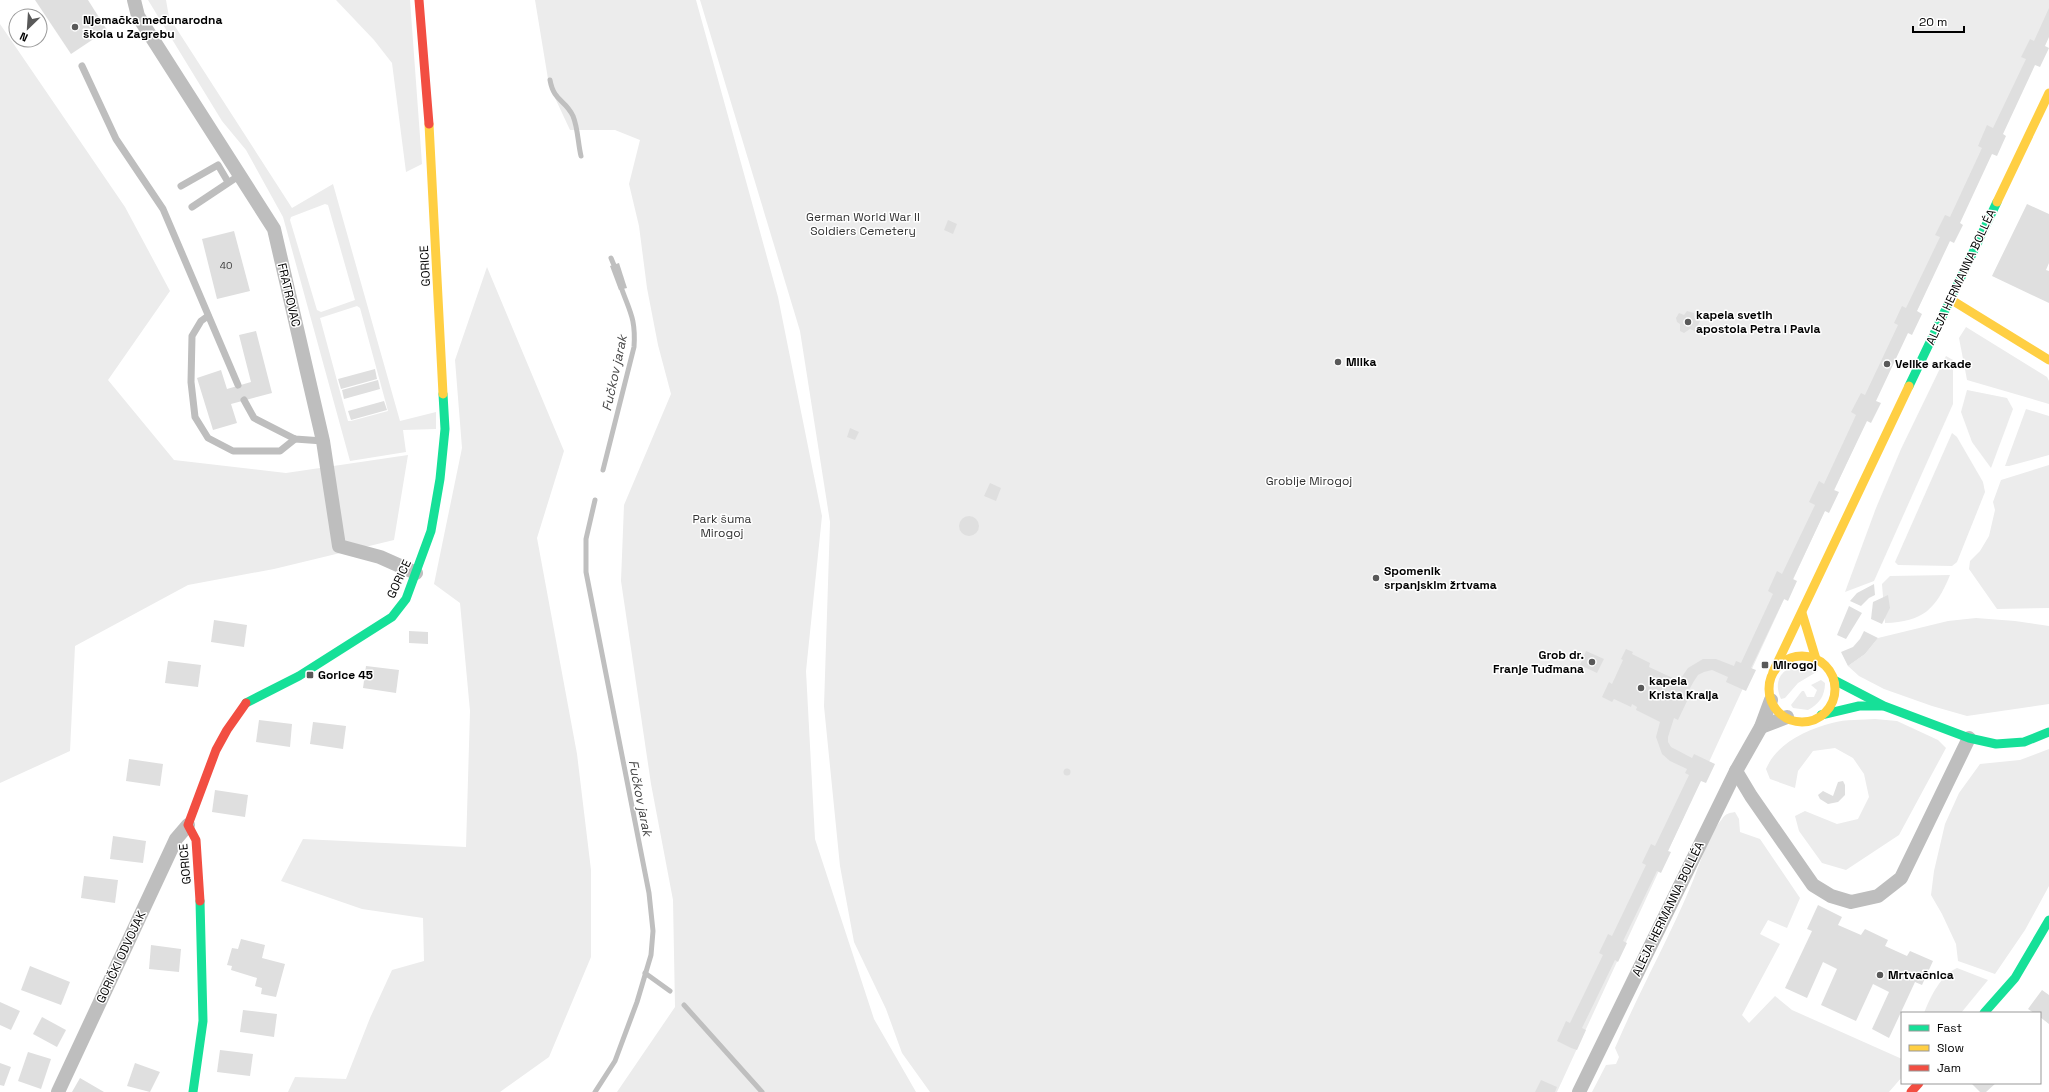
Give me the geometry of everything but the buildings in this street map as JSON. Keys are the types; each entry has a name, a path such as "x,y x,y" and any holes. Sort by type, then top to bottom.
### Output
{"main road":[{"name":"GORICE","path":"193,1092 203,1021 202,942 196,840 188,825 216,750 227,730 247,702 299,676 392,617 406,599 431,532 440,479 445,429 432,164 419,0"},
{"name":"ALEJA HERMANNA BOLLÉA","path":"1773,672 2049,93"},
{"path":"1950,299 2049,360"},
{"path":"1802,613 1816,659"},
{"path":"1821,715 1832,702 1835,691 1834,680 1829,670 1810,656 1795,657 1783,662 1773,672 1770,681 1771,700 1778,711 1795,721 1806,721 1821,715 1859,706 1884,706"},
{"path":"1834,680 1884,706 1969,738 1996,744 2024,742 2049,732"},
{"path":"1985,1012 2015,978 2049,920"},
{"path":"1911,1092 1918,1084"}],"street":[{"name":"FRATROVAC","path":"134,0 138,16 234,179 274,229 323,441 339,546 380,557 416,573"},
{"name":"ALEJA HERMANNA BOLLÉA","path":"1579,1092 1736,771 1761,727 1771,700"},
{"path":"1761,727 1787,717"},
{"path":"1736,771 1751,796 1813,885 1831,896 1851,902 1878,896 1901,878 1969,738"},
{"name":"GORIČKI ODVOJAK","path":"58,1092 176,839 188,825"}],"lane":[{"path":"82,66 116,139 163,209 238,385"},
{"path":"181,186 218,165 234,179 192,207"},
{"path":"208,316 201,321 192,336 191,382 195,417 208,438 233,451 280,451 295,439"},
{"path":"244,400 254,418 295,439 323,441"}],"green space":[{"path":"148,0 166,0 169,17 292,208 333,184 400,421 436,412 436,429 403,430 406,452 350,461 283,217 246,150 222,121","holes":["325,204 328,205 355,300 321,312 317,310 290,220 291,217","357,306 360,308 388,411 348,421 320,318"]},
{"path":"336,0 410,0 422,164 406,172 392,63 374,40"},
{"name":"Park šuma Mirogoj","path":"535,0 696,0 778,297 822,516 806,671 815,839 874,1019 916,1092 617,1092 675,1007 673,900 651,784 621,581 624,505 671,394 658,345 647,288 639,226 629,184 640,140 615,130 570,130 549,85"},
{"name":"Groblje Mirogoj","path":"700,0 2049,0 2049,24 1557,1092 930,1092 902,1053 886,1009 854,942 840,866 824,706 830,522 800,331"},
{"path":"0,24 8,36 8,48 16,48 125,207 170,291 108,380 174,460 286,473 408,455 394,540 274,569 188,585 75,646 70,751 0,783"},
{"path":"487,267 564,451 537,538 577,754 591,870 591,957 549,1057 500,1092 288,1092 295,1077 346,1079 370,1018 392,970 424,961 423,918 362,909 281,881 303,839 466,847 470,711 460,603 434,584 462,448 455,360"},
{"path":"1966,327 2047,377 2049,381 2049,404 1967,380 1959,338"},
{"path":"1946,356 1953,360 1953,404 1874,581 1845,592 1876,508 1901,449"},
{"path":"1967,390 2007,398 2013,409 1991,468 1972,442 1961,412"},
{"path":"2026,409 2049,416 2049,455 2005,466"},
{"path":"1952,433 1957,437 1983,482 1985,492 1957,562 1952,566 1898,565 1895,562"},
{"path":"2049,465 2049,608 1997,609 1969,569 1970,561 1980,551 1989,536 1995,510 1993,502 2001,480"},
{"path":"1950,575 1939,597 1926,611 1909,620 1885,623 1882,584 1890,576"},
{"path":"1976,618 2015,621 2049,626 2049,704 1967,716 1932,706 1884,689 1859,676 1848,666 1865,654 1878,638 1948,621"},
{"path":"1807,664 1818,671 1798,683 1785,698 1781,699 1778,691 1778,684 1782,674 1793,667"},
{"path":"1821,680 1825,683 1825,688 1823,696 1815,705 1808,710 1793,708 1791,705 1802,691 1804,691 1807,697 1814,697 1817,690 1811,685"},
{"path":"1875,719 1897,721 1938,740 1946,748 1899,835 1846,870 1822,863 1799,831 1795,816 1805,811 1837,824 1858,819 1869,797 1864,774 1853,758 1835,748 1813,751 1798,771 1795,788 1770,779 1766,769 1777,752 1785,745 1812,729 1848,720"},
{"path":"2049,749 2049,886 2025,930 1995,974 1958,961 1956,944 1931,895 1934,871 1945,824 1959,793 1980,764 2020,760"},
{"path":"1735,812 1739,819 1740,832 1760,839 1800,898 1787,928 1768,920 1760,934 1780,944 1742,1015 1749,1023 1775,996 1792,1010 1901,1059 1901,1078 1889,1092 1592,1092 1606,1065 1616,1064 1619,1057 1615,1048 1681,908 1694,879 1707,843 1724,816"},
{"path":"1957,968 1988,980 1962,1012 1924,1012 1929,1000 1937,987 1951,971"}],"shaded area":[{"path":"619,263 627,288 619,290 610,266"}],"waterway":[{"name":"Fučkov jarak","path":"550,80 554,93 567,106 573,116 581,156"},
{"name":"Fučkov jarak","path":"611,258 616,270"},
{"name":"Fučkov jarak","path":"603,470 634,347 633,321 620,284"},
{"name":"Fučkov jarak","path":"595,500 586,539 586,572 649,893 653,931 651,955 637,1002 615,1061 595,1092"},
{"path":"645,973 670,991"},
{"path":"684,1005 762,1092"}],"traffic: fast":[{"path":"1909,386 1997,202"},
{"path":"246,703 299,676 392,617 406,599 431,531 440,479 445,429 443,394"},
{"path":"1834,680 1884,706 1969,738 1996,744 2024,742 2049,732"},
{"path":"1821,715 1859,706 1882,706"},
{"path":"193,1092 203,1021 200,901"},
{"path":"1985,1012 2015,978 2049,920"}],"traffic: slow":[{"path":"1997,202 2049,93"},
{"path":"429,124 443,394"},
{"path":"1950,299 2049,360"},
{"path":"1773,672 1909,386"},
{"path":"1802,613 1816,659"},
{"path":"1802,656 1814,659 1825,666 1832,677 1835,689 1832,701 1825,712 1814,719 1802,722 1790,719 1779,712 1772,701 1769,689 1772,677 1779,666 1790,659 1802,656"}],"traffic: jam":[{"path":"419,0 429,124"},
{"path":"200,901 196,840 188,825 216,750 227,730 246,703"},
{"path":"1911,1092 1918,1084"}],"place":[{"name":"Njemačka međunarodna škola u Zagrebu","path":"75,27"},
{"name":"kapela svetih apostola Petra i Pavla","path":"1688,322"},
{"name":"Milka","path":"1338,362"},
{"name":"Velike arkade","path":"1887,364"},
{"name":"Spomenik srpanjskim žrtvama","path":"1376,578"},
{"name":"Grob dr. Franje Tuđmana","path":"1592,662"},
{"name":"Mirogoj","path":"1765,665"},
{"name":"Gorice 45","path":"310,675"},
{"name":"kapela Krista Kralja","path":"1641,688"},
{"name":"Mrtvačnica","path":"1880,975"}],"park label":[{"name":"German World War II Soldiers Cemetery","path":"863,224"}]}
